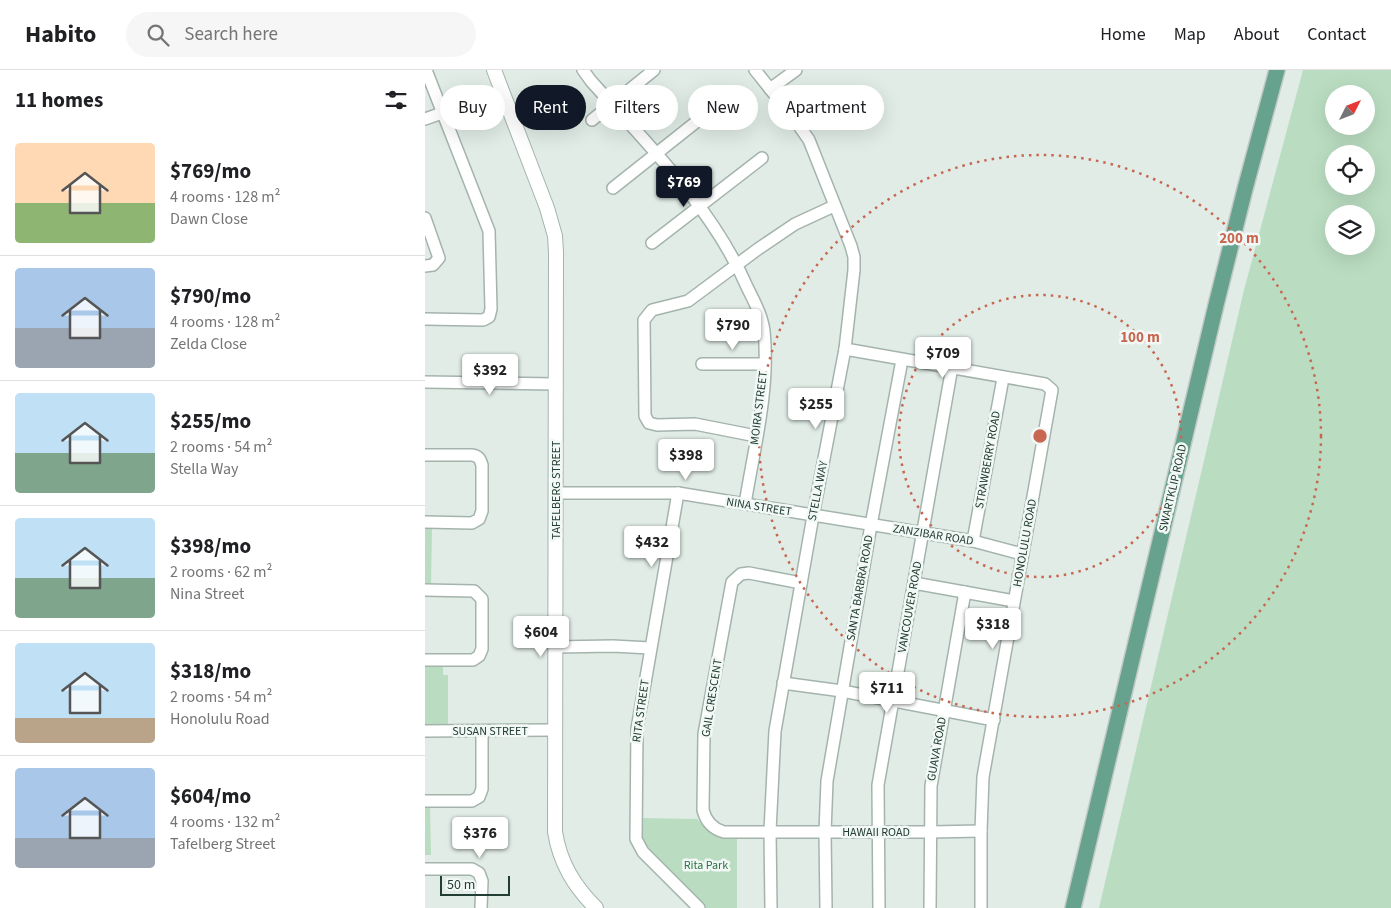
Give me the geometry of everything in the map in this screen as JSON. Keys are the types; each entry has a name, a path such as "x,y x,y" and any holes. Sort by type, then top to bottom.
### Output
{"main road":[{"name":"SWARTKLIP ROAD","path":"1073,908 1216,305 1277,70"}],"street":[{"path":"425,70 440,108"},
{"name":"TAFELBERG STREET","path":"494,70 547,208 555,236 555,832 565,868 585,897 596,908"},
{"name":"MOIRA STREET","path":"583,70 596,86"},
{"path":"634,85 653,70"},
{"name":"STELLA WAY","path":"755,70 768,86"},
{"path":"775,85 795,70"},
{"path":"425,119 440,114"},
{"path":"592,120 596,117"},
{"path":"613,188 688,128"},
{"path":"425,319 483,320 489,317 491,309 489,231 449,130"},
{"name":"MOIRA STREET","path":"636,130 657,152 700,206 737,264 762,322 764,333 763,392 745,504"},
{"name":"STELLA WAY","path":"771,908 770,830 774,742 783,682 845,349 854,270 854,257 809,140 801,130"},
{"path":"652,243 762,158"},
{"path":"756,436 695,424 657,425 649,422 645,416 644,320 652,310 688,301 795,224 834,206"},
{"path":"425,218 439,258 433,265 425,266"},
{"name":"HONOLULU ROAD","path":"845,349 1045,384 1053,392 983,776 981,908"},
{"name":"SANTA BARBRA ROAD","path":"826,908 825,832 827,780 871,525 902,360"},
{"path":"702,364 764,364"},
{"name":"VANCOUVER ROAD","path":"879,908 878,785 952,368"},
{"name":"STRAWBERRY ROAD","path":"973,541 1003,378"},
{"path":"425,382 555,384"},
{"path":"425,455 476,455 482,465 482,511 479,519 472,523 425,522"},
{"name":"NINA STREET","path":"556,493 678,493 813,516"},
{"name":"RITA STREET","path":"678,493 637,729 636,839 643,852 699,908"},
{"name":"ZANZIBAR ROAD","path":"813,516 973,541 1022,554"},
{"name":"GAIL CRESCENT","path":"770,830 724,832 714,828 707,820 703,810 704,734 732,582 741,574 749,573 801,584"},
{"path":"914,583 1014,601"},
{"path":"425,590 474,591 482,599 482,649 479,656 473,660 425,660"},
{"name":"GUAVA ROAD","path":"930,908 931,786 965,592"},
{"path":"555,647 613,646 650,648"},
{"path":"783,682 994,720"},
{"name":"SUSAN STREET","path":"425,731 555,730"},
{"path":"425,801 471,801 479,797 482,789 481,731"},
{"name":"HAWAII ROAD","path":"770,830 825,832 981,831"},
{"path":"425,869 472,869 479,873 482,882 481,908"}],"green space":[{"path":"1303,70 1391,70 1391,908 1099,908 1244,290"},
{"path":"425,529 432,529 431,585 425,585"},
{"path":"425,667 443,667 443,675 448,675 448,725 425,725"},
{"path":"425,807 430,807 431,855 425,855"},
{"name":"Rita Park","path":"642,818 697,819 718,836 737,836 737,908 706,908 647,847 643,839"}]}
